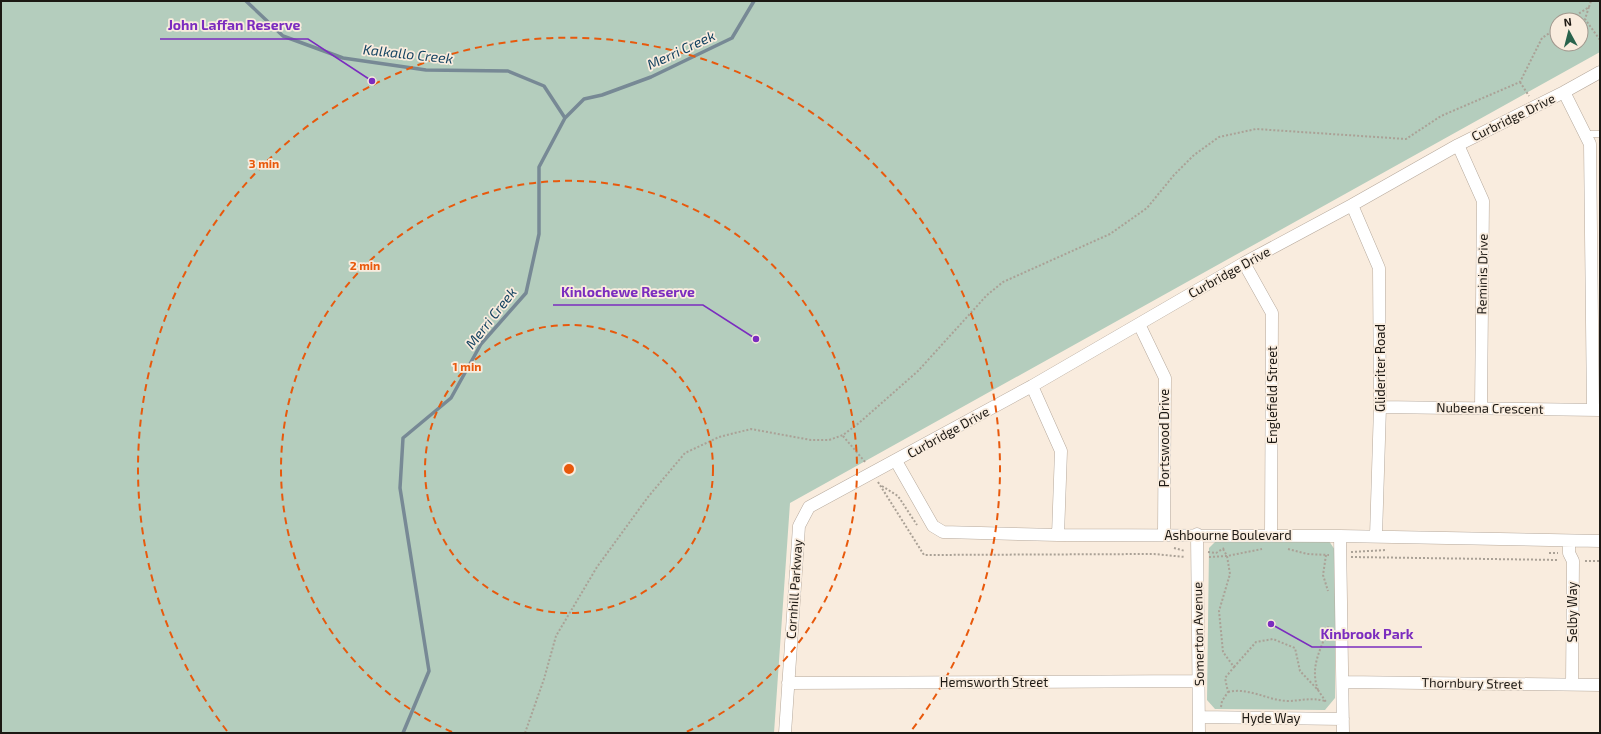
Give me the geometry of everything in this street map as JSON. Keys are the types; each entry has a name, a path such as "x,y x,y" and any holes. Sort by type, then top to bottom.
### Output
{"street":[{"name":"Curbridge Drive","path":"866,476 1032,386 1244,263 1352,206 1458,144 1564,92 1600,72"},
{"path":"1564,92 1590,144 1597,410"},
{"name":"Reminis Drive","path":"1458,144 1483,201 1481,408"},
{"name":"Glideriter Road","path":"1352,206 1378,268 1380,407 1376,536"},
{"name":"Englefield Street","path":"1244,263 1272,313 1272,535"},
{"name":"Portswood Drive","path":"1139,324 1165,378 1164,534"},
{"path":"1032,386 1061,451 1058,535"},
{"name":"Nubeena Crescent","path":"1380,407 1597,410"},
{"name":"Ashbourne Boulevard","path":"896,461 933,526 943,532 1058,535 1198,534 1376,536 1600,541"},
{"name":"Cornhill Parkway","path":"785,733 799,526 809,507 866,476"},
{"name":"Somerton Avenue","path":"1198,534 1199,733"},
{"path":"1340,536 1343,733"},
{"name":"Selby Way","path":"1569,541 1569,553 1573,561 1572,684"},
{"name":"Hemsworth Street","path":"788,683 1199,681"},
{"name":"Thornbury Street","path":"1343,682 1600,685"},
{"name":"Hyde Way","path":"1199,717 1343,718"}],"lane":[{"path":"1585,134 1600,134"}],"path":[{"path":"1591,1 1585,19 1600,40"},
{"path":"1581,12 1589,7"},
{"path":"525,733 544,679 556,636 597,568 648,497 685,453 719,437 751,430 812,440 828,440 843,435 859,423 918,371 993,291 1004,282 1110,234 1147,208 1174,175 1194,155 1219,137 1256,129 1406,140 1441,116 1520,82 1542,38 1549,33"},
{"path":"1520,82 1535,106"},
{"path":"843,435 862,458 866,476"},
{"path":"1329,593 1323,575 1326,554 1340,536"},
{"path":"1216,545 1223,549 1230,574 1219,611 1223,652 1234,667"},
{"path":"1326,554 1340,557 1600,561"},
{"path":"1318,690 1314,673 1315,664 1323,646 1330,621"},
{"path":"1222,718 1222,701 1228,692 1225,678 1256,642 1273,639 1296,648 1300,671 1318,690 1326,702 1312,698 1286,701 1242,691 1228,692"}],"green space":[{"path":"1,1 1600,1 1600,52 790,503 774,733 1,733"},
{"path":"1217,540 1329,541 1335,550 1335,698 1325,710 1215,709 1207,700 1209,548"}],"waterway":[{"name":"Kalkallo Creek","path":"246,1 283,36 343,58 426,70 508,71 544,86 565,118"},
{"name":"Merri Creek","path":"403,733 429,671 400,488 403,438 451,398 481,344 526,293 539,234 539,167 565,118 584,99 602,95 651,77 732,38 754,1"}],"place":[{"name":"John Laffan Reserve","path":"372,81"},
{"name":"Kinlochewe Reserve","path":"756,339"},
{"name":"Kinbrook Park","path":"1271,624"}]}
